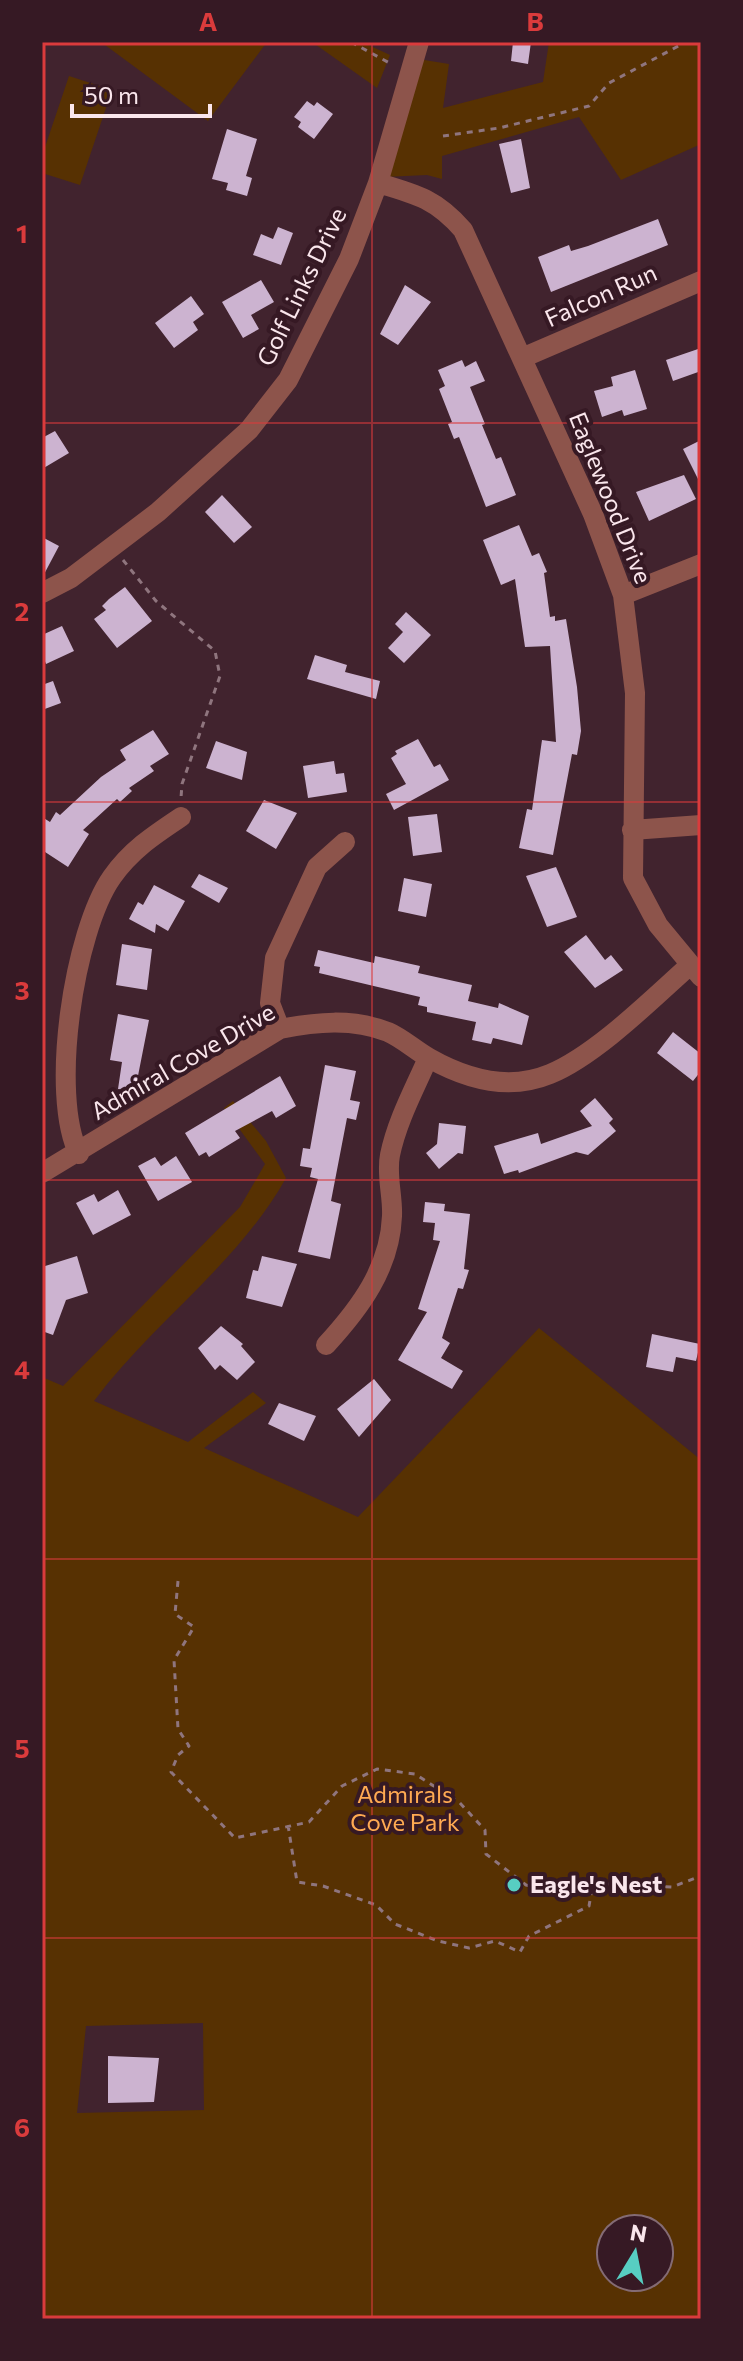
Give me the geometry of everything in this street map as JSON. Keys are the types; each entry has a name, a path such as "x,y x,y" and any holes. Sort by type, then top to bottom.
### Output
{"street":[{"name":"Golf Links Drive","path":"42,593 71,578 158,512 249,430 288,380 349,259 378,183 419,42"},
{"name":"Eaglewood Drive","path":"378,183 419,195 445,209 463,230 593,514 623,595 635,693 637,781 632,830 633,878 658,925 695,972"},
{"name":"Falcon Run","path":"522,358 701,281"},
{"path":"623,595 701,564"},
{"path":"79,1154 69,1135 65,1093 68,1033 91,924 111,878 140,844 181,817"},
{"path":"632,830 701,825"},
{"path":"280,1029 270,1003 275,958 317,867 345,842"},
{"name":"Admiral Cove Drive","path":"42,1173 79,1154 280,1029 314,1022 352,1023 389,1033 464,1076 499,1084 550,1074 616,1031 695,972"},
{"path":"326,1345 356,1313 387,1252 392,1217 389,1159 398,1125 428,1058"}],"path":[{"path":"351,42 409,74"},
{"path":"443,136 499,128 589,106 609,83 686,42"},
{"path":"111,548 175,619 215,651 220,676 182,784 181,817"},
{"path":"178,1581 175,1614 194,1627 174,1660 178,1729 189,1746 178,1755 171,1772 235,1838 309,1822 342,1786 377,1769 415,1774 459,1802 485,1830 486,1854 526,1885 547,1890 593,1883 672,1887 701,1876"},
{"path":"288,1825 297,1882 323,1886 376,1905 395,1924 438,1941 469,1948 495,1941 520,1952 529,1936 589,1906 593,1883"}],"green space":[{"path":"101,42 267,42 208,121"},
{"path":"312,42 362,42 390,55 377,88"},
{"path":"549,42 701,42 701,144 621,180 579,117 442,156 442,179 427,175 384,177 418,59 449,64 443,108 543,82"},
{"path":"69,76 112,90 80,185 42,173 42,156"},
{"name":"Admirals Cove Park","path":"233,1101 266,1141 286,1178 244,1238 142,1345 94,1401 188,1442 253,1392 266,1403 204,1448 358,1517 539,1328 701,1460 701,2319 42,2319 42,1377 63,1386 240,1207 265,1164 224,1108","holes":["203,2023 204,2110 77,2113 86,2026"]}],"building":[{"path":"513,42 531,42 528,64 511,61"},
{"path":"307,101 314,106 317,102 333,114 314,139 298,127 301,122 294,117"},
{"path":"227,129 257,139 246,176 252,178 247,196 226,190 228,183 212,179"},
{"path":"521,139 530,188 511,193 499,144"},
{"path":"658,219 668,245 551,292 538,257 569,245 571,251 588,246"},
{"path":"278,227 293,233 281,265 253,255 261,234 273,239"},
{"path":"261,280 274,302 251,315 259,329 243,338 222,302"},
{"path":"405,285 431,302 398,345 380,334"},
{"path":"191,296 204,314 193,322 198,330 174,348 155,323"},
{"path":"701,348 701,371 673,381 666,360"},
{"path":"462,360 465,367 476,361 485,381 470,387 496,459 501,457 516,495 486,507 459,437 454,439 448,424 452,422 439,389 445,386 438,370"},
{"path":"635,370 647,409 624,416 622,410 602,417 594,391 613,386 611,377"},
{"path":"55,431 69,453 42,469 42,438"},
{"path":"701,440 701,485 683,449"},
{"path":"684,475 696,499 649,521 636,492"},
{"path":"222,495 252,527 234,543 205,512"},
{"path":"519,525 532,556 539,553 547,572 544,573 550,617 555,616 555,621 566,619 577,687 581,731 577,755 572,754 553,855 519,848 527,809 532,810 542,740 556,742 550,646 525,647 515,579 501,585 483,540"},
{"path":"42,537 59,546 42,578"},
{"path":"125,587 152,621 117,648 94,619 106,610 102,606"},
{"path":"406,612 431,635 404,663 388,648 403,632 395,624"},
{"path":"62,626 74,651 46,664 42,654 42,635"},
{"path":"315,655 347,665 345,672 380,681 376,699 307,679"},
{"path":"53,681 61,703 42,710 42,685"},
{"path":"153,730 169,754 150,766 154,771 129,788 132,791 120,802 117,799 83,830 89,834 68,867 42,850 42,817 50,822 56,812 60,815 101,777 126,760 120,750"},
{"path":"418,739 434,767 440,764 449,780 394,810 386,794 406,784 391,758 397,754 395,751"},
{"path":"216,741 247,752 242,780 206,768"},
{"path":"334,761 336,774 344,773 347,792 308,798 303,766"},
{"path":"264,800 297,813 276,849 246,831"},
{"path":"437,814 442,852 413,856 408,817"},
{"path":"556,867 577,917 547,927 526,876"},
{"path":"199,874 228,888 219,903 191,887"},
{"path":"404,878 432,884 426,917 398,911"},
{"path":"154,885 185,901 168,931 156,924 155,933 129,919 138,902 143,905"},
{"path":"586,935 605,960 611,955 623,970 595,988 564,952"},
{"path":"122,944 152,949 147,990 116,985"},
{"path":"318,950 374,963 375,956 420,966 418,973 472,985 468,1001 498,1008 499,1003 529,1016 522,1045 493,1038 491,1044 472,1040 476,1022 427,1012 427,1007 418,1005 420,997 319,973 320,967 314,966"},
{"path":"118,1014 149,1020 135,1091 118,1089 122,1062 110,1060"},
{"path":"673,1032 701,1054 701,1071 693,1081 657,1053"},
{"path":"325,1065 356,1071 350,1100 360,1102 356,1120 347,1118 331,1201 341,1204 330,1259 298,1252 318,1179 310,1177 312,1168 300,1166 303,1148 310,1149"},
{"path":"280,1076 296,1106 276,1118 272,1111 235,1131 240,1138 209,1157 206,1152 199,1156 185,1133"},
{"path":"595,1098 613,1119 609,1123 616,1131 588,1155 576,1152 519,1173 518,1170 504,1174 494,1146 538,1133 541,1144 592,1126 580,1111"},
{"path":"439,1123 466,1126 463,1154 458,1153 439,1169 426,1153 437,1144"},
{"path":"176,1156 192,1182 158,1201 138,1166 155,1157 161,1166"},
{"path":"118,1190 131,1215 93,1235 76,1203 94,1194 98,1202"},
{"path":"425,1202 445,1204 444,1211 470,1214 464,1269 469,1270 463,1289 458,1288 442,1338 450,1343 441,1358 463,1371 452,1389 398,1360 427,1312 418,1309 440,1241 433,1240 435,1223 423,1222"},
{"path":"77,1256 88,1293 66,1300 53,1335 42,1331 42,1267"},
{"path":"262,1256 297,1264 282,1307 246,1298 253,1270 258,1271"},
{"path":"221,1326 243,1344 241,1346 255,1362 237,1380 220,1365 215,1370 198,1348"},
{"path":"652,1334 700,1344 696,1361 676,1357 673,1372 646,1367"},
{"path":"374,1379 391,1400 359,1437 337,1409"},
{"path":"279,1403 316,1416 304,1441 268,1424"},
{"path":"108,2056 159,2058 154,2102 108,2103"}],"place":[{"name":"Eagle's Nest","path":"514,1885"}]}
